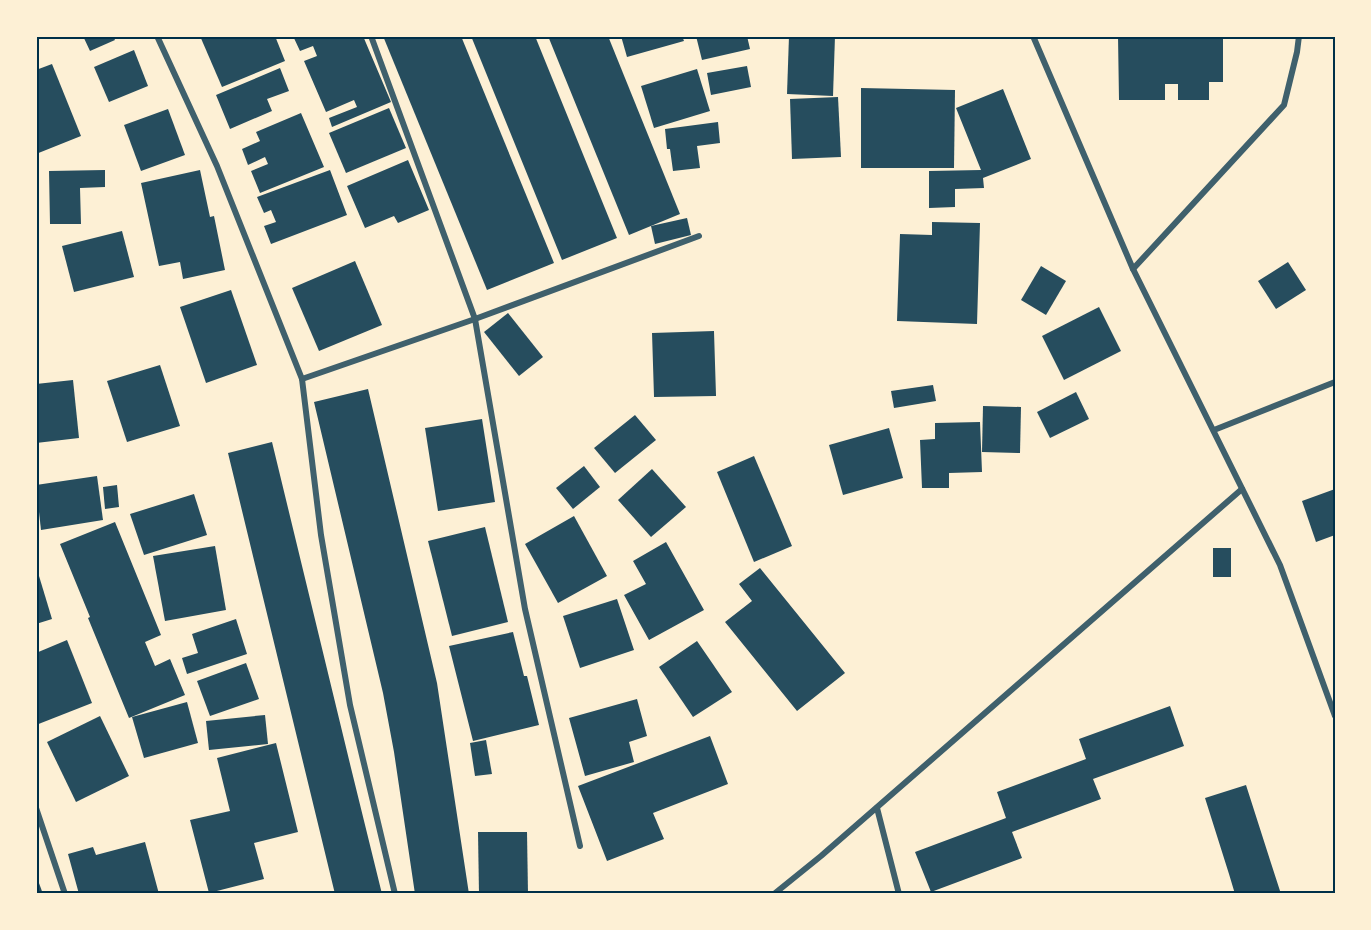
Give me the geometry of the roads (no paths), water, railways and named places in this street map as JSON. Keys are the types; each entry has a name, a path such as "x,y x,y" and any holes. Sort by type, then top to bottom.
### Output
{"street":[{"path":"157,36 217,166 302,379 321,535 350,705 394,894"},
{"path":"371,36 475,319 525,609 580,846"},
{"path":"1033,36 1133,269 1280,565 1335,716"},
{"path":"1133,269 1284,105 1298,52 1299,36"},
{"path":"302,379 475,319 699,236"},
{"path":"1214,430 1335,382"},
{"path":"774,894 822,856 1242,489"},
{"path":"36,808 65,894"},
{"path":"877,808 899,894"}]}
